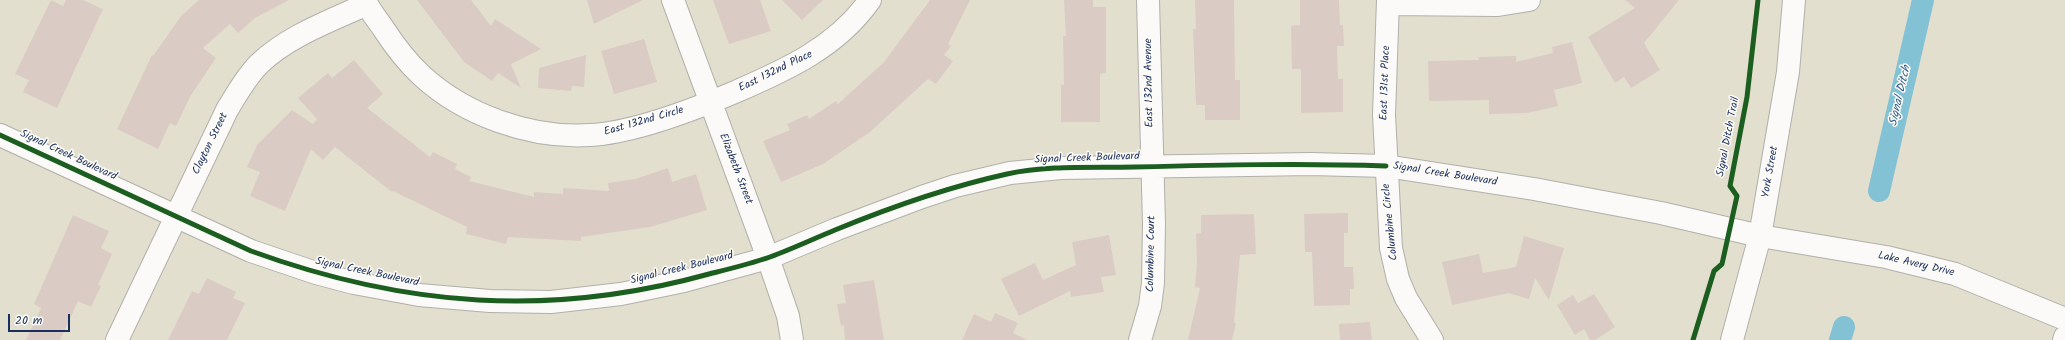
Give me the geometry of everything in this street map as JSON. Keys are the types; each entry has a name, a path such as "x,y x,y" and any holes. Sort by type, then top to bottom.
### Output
{"street":[{"name":"Elizabeth Street","path":"673,0 768,258 788,316 792,340"},
{"name":"East 132nd Place","path":"710,102 757,83 804,60 846,29 870,0"},
{"name":"East 132nd Avenue","path":"1148,0 1151,166"},
{"path":"1388,2 1498,5 1529,0"},
{"name":"York Street","path":"1732,340 1760,236 1788,72 1794,0"},
{"name":"East 132nd Circle","path":"366,2 395,47 420,74 433,85 461,104 494,119 528,130 576,136 608,133 639,126 710,102"},
{"name":"Clayton Street","path":"117,340 227,110 258,66 272,53 298,36 366,2"},
{"name":"East 131st Place","path":"1386,166 1384,115 1388,2"},
{"name":"Signal Creek Boulevard","path":"0,135 251,251 316,273 354,283 420,295 483,301 551,302 621,294 684,281 768,258 837,229 955,186 1003,175 1061,168 1311,164 1386,166 1534,189 1661,213 1760,236"},
{"name":"Columbine Court","path":"1140,340 1150,306 1153,283 1154,224 1151,166"},
{"name":"Columbine Circle","path":"1386,166 1391,248 1398,279 1406,298 1432,340"},
{"name":"Lake Avery Drive","path":"1760,236 1886,257 1955,274 2065,319"}],"building":[{"path":"51,0 63,6 66,0 83,0 103,9 57,108 23,92 29,80 15,74"},
{"path":"199,0 289,0 255,18 238,33 230,24 203,48 216,58 191,95 176,126 170,123 158,149 117,129 152,55 153,56 181,16"},
{"path":"417,0 471,0 491,26 495,19 541,49 511,64 521,88 498,73 492,81 464,62"},
{"path":"587,0 643,0 594,24"},
{"path":"713,0 760,0 771,31 729,44"},
{"path":"782,0 823,0 802,20"},
{"path":"930,0 970,0 948,44 951,46 944,55 953,61 936,84 928,79 870,132 823,164 781,182 763,141 790,130 787,124 807,115 809,119 836,101 838,104 884,62"},
{"path":"1064,0 1093,0 1093,7 1106,7 1106,73 1100,74 1100,122 1061,122 1061,85 1064,85 1063,36 1066,36"},
{"path":"1195,0 1234,0 1235,80 1240,80 1240,120 1205,120 1205,105 1196,105 1193,29 1196,29"},
{"path":"1300,0 1339,0 1340,25 1343,25 1344,46 1337,46 1338,79 1343,79 1343,112 1301,113 1301,69 1292,69 1291,26 1300,25"},
{"path":"1625,0 1679,0 1644,43 1660,70 1631,88 1624,77 1615,83 1588,37 1635,8"},
{"path":"644,39 657,82 614,94 601,51"},
{"path":"1572,42 1582,83 1554,90 1558,106 1527,113 1489,114 1489,100 1429,101 1428,61 1479,60 1478,57 1516,56 1516,62 1553,53 1552,47"},
{"path":"586,55 584,87 572,86 571,91 538,88 539,68"},
{"path":"354,60 383,94 367,108 430,157 433,152 457,164 455,169 471,177 469,181 534,197 534,192 563,194 563,188 609,191 608,183 635,179 668,168 672,182 696,174 707,210 650,227 581,237 581,241 508,237 506,244 466,234 467,227 393,191 392,192 335,147 323,160 311,149 285,211 250,196 260,172 247,167 257,145 292,110 313,124 317,119 298,98 328,73 332,78"},
{"path":"1348,213 1348,233 1344,233 1344,267 1353,267 1354,289 1350,289 1350,305 1314,306 1312,252 1305,252 1304,214"},
{"path":"1254,214 1256,254 1240,255 1234,323 1236,323 1232,340 1188,340 1200,288 1195,287 1197,263 1196,234 1201,233 1201,215"},
{"path":"73,215 109,231 101,248 112,254 98,285 101,286 91,307 78,301 60,340 26,340 41,308 34,304"},
{"path":"1109,235 1116,275 1101,277 1104,292 1071,297 1070,291 1019,316 1001,279 1035,263 1043,280 1076,265 1072,242"},
{"path":"1524,236 1564,248 1549,300 1535,278 1529,299 1509,293 1452,305 1442,262 1479,254 1483,273 1516,267"},
{"path":"207,278 236,292 233,298 245,303 227,340 168,340 192,291 199,294"},
{"path":"874,280 884,340 845,340 844,325 841,326 837,304 846,303 843,285"},
{"path":"1594,294 1615,327 1595,340 1590,340 1584,329 1575,335 1557,305 1573,295 1578,303"},
{"path":"995,313 1018,323 1013,333 1027,340 962,340 974,314 991,322"},
{"path":"1370,322 1372,340 1340,340 1339,324"}],"waterway":[{"name":"Signal Ditch","path":"1879,191 1923,0"},
{"name":"Signal Ditch","path":"1840,340 1844,327"}],"cycle path":[{"name":"Signal Ditch Trail","path":"1693,340 1714,271 1722,264 1737,196 1730,186 1747,97 1758,0"},
{"path":"0,135 251,251 308,270 365,284 422,294 478,300 535,301 592,297 650,288 709,274 770,257 827,233 920,198 985,179 1023,171 1071,168 1229,165 1386,166"}]}
